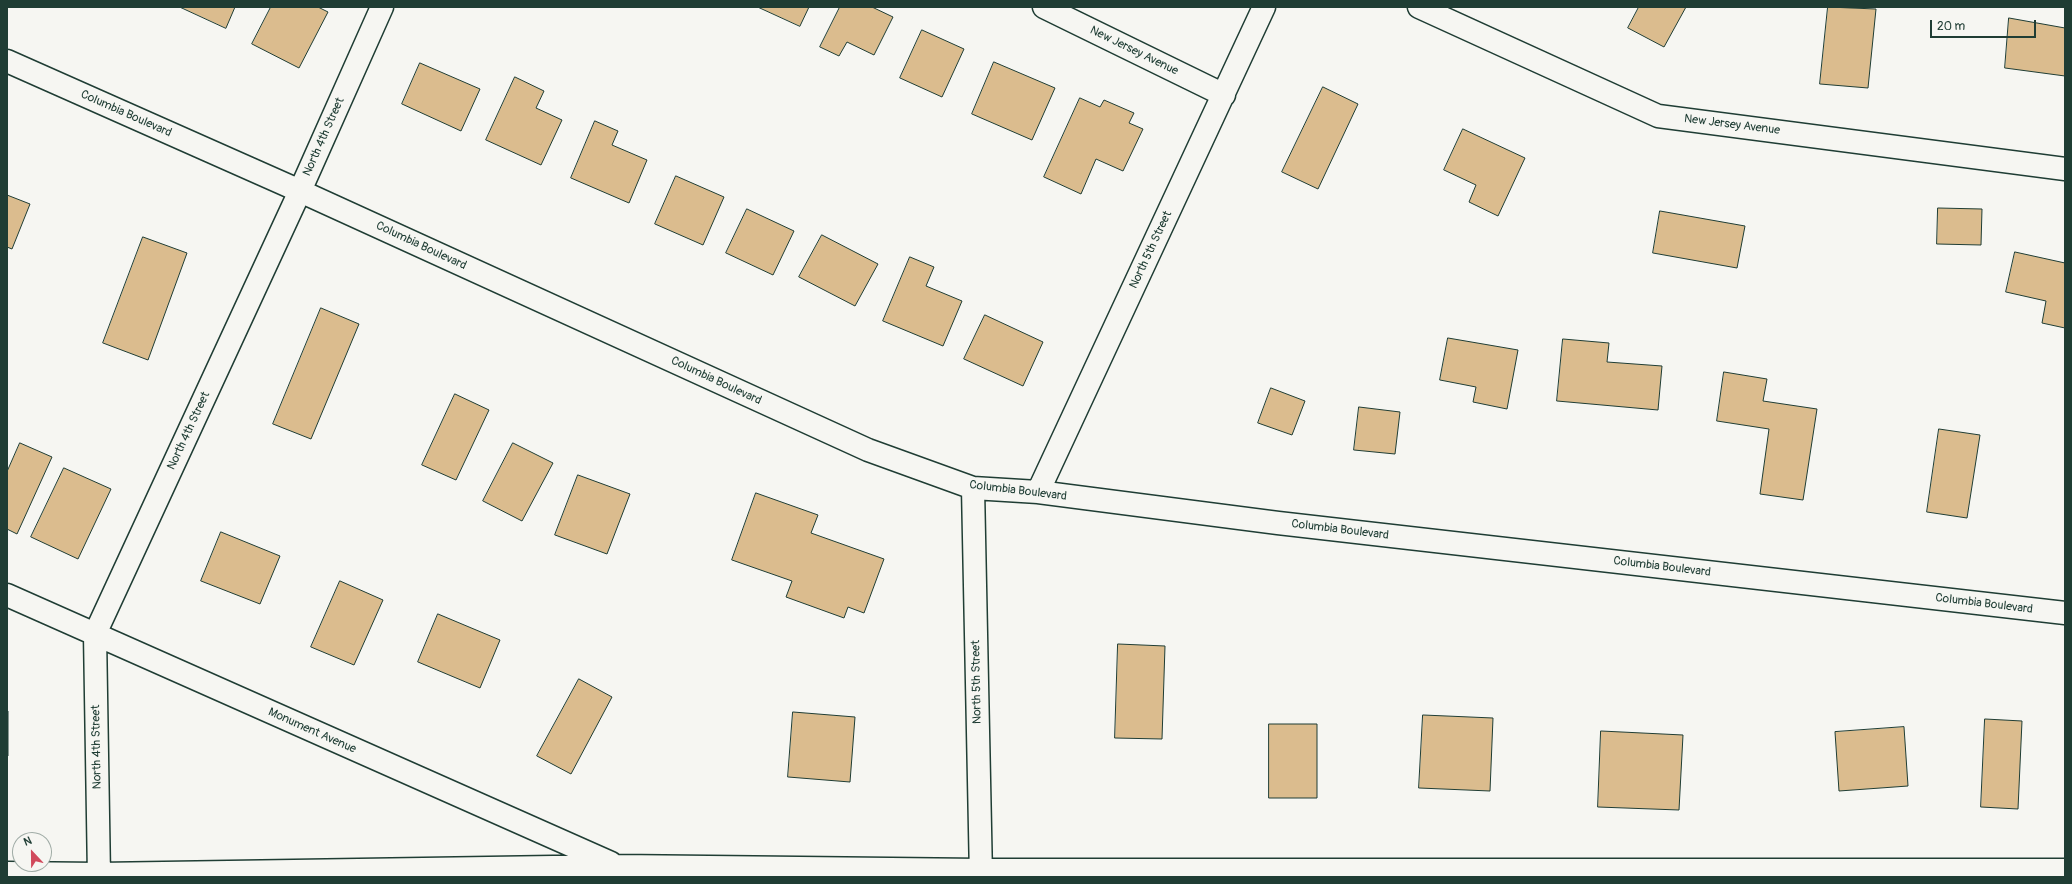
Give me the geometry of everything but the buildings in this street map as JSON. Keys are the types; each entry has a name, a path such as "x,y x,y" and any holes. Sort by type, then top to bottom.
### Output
{"street":[{"name":"North 4th Street","path":"99,876 95,634 300,191 382,7"},
{"name":"New Jersey Avenue","path":"1044,7 1224,95"},
{"name":"North 5th Street","path":"1038,492 1264,7"},
{"name":"New Jersey Avenue","path":"1420,7 1658,116 2065,169"},
{"name":"Columbia Boulevard","path":"7,61 300,191 868,450 973,488 1038,492 1278,523 2065,613"},
{"name":"North 5th Street","path":"973,488 981,873"},
{"name":"Monument Avenue","path":"7,595 618,866"},
{"path":"7,873 99,876 618,866 981,873 2065,870"}]}
